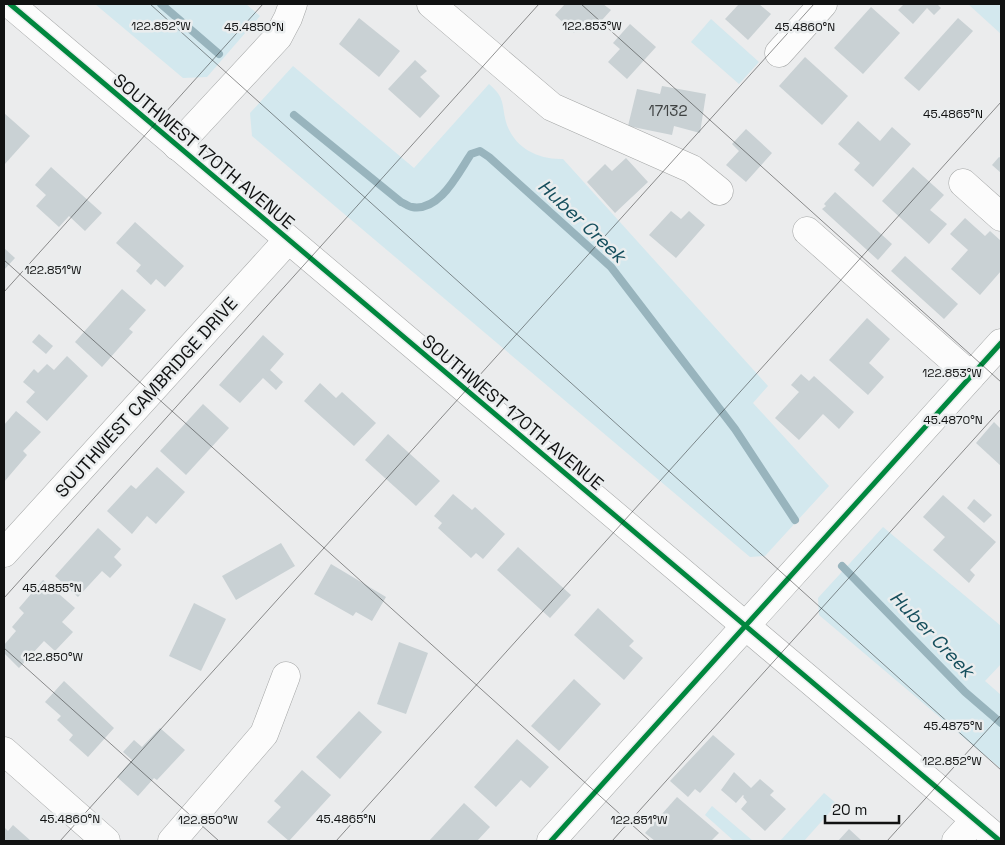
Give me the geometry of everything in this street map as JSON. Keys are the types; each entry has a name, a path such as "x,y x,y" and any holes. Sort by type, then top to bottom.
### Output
{"street":[{"name":"SOUTHWEST 170TH AVENUE","path":"10,4 1000,841"},
{"path":"177,146 278,37 293,4"},
{"path":"431,4 552,107 692,168 719,191"},
{"path":"779,53 824,4"},
{"path":"963,183 1001,217"},
{"path":"808,231 971,376"},
{"name":"SOUTHWEST CAMBRIDGE DRIVE","path":"4,553 288,240"},
{"path":"551,841 1001,342"},
{"path":"172,841 264,734 286,676"},
{"path":"4,752 106,841"},
{"path":"956,841 975,820"}],"shaded area":[{"path":"95,4 246,4 260,16 207,77 183,78"},
{"path":"968,4 1001,4 1001,34"},
{"path":"711,19 759,62 739,84 691,42"},
{"path":"293,66 414,168 489,84 499,96 508,128 519,144 534,154 553,159 563,159 768,386 753,403 829,486 765,556 750,557 252,136 250,113"},
{"path":"883,527 1001,626 1001,664 985,681 1001,695 1001,769 819,615 818,598"},
{"path":"824,793 837,804 804,841 780,841"},
{"path":"712,806 753,841 734,841 705,815"}],"building":[{"path":"565,4 603,4 611,10 594,29 585,20 574,33 555,15"},
{"path":"739,4 759,4 771,14 748,40 725,19"},
{"path":"904,4 937,4 941,8 934,15 927,8 913,24 898,10"},
{"path":"871,7 900,33 863,74 834,48"},
{"path":"359,18 400,51 379,77 339,44"},
{"path":"958,18 973,31 919,91 904,78"},
{"path":"630,24 656,47 627,79 608,62 620,49 613,43"},
{"path":"805,57 848,96 822,125 779,86"},
{"path":"415,60 427,71 420,77 440,96 420,118 388,89"},
{"path":"662,86 706,94 700,133 674,126 672,135 628,126 637,89 660,94"},
{"path":"4,113 30,136 4,165"},
{"path":"858,121 880,141 892,127 911,144 873,187 854,170 860,163 838,144"},
{"path":"746,129 772,153 746,182 726,165 739,151 732,144"},
{"path":"999,157 1001,158 1001,173 992,165"},
{"path":"626,158 648,182 615,213 587,182 605,164 612,171"},
{"path":"51,167 102,213 85,231 69,216 59,227 36,206 46,195 35,185"},
{"path":"913,167 944,195 930,210 947,224 929,244 882,201"},
{"path":"835,192 892,244 878,260 822,209"},
{"path":"671,211 681,219 689,211 705,225 676,258 649,235"},
{"path":"965,218 985,236 990,231 1001,241 1001,271 980,295 951,269 968,250 950,234"},
{"path":"135,222 184,266 165,287 156,279 151,285 136,271 141,265 116,243"},
{"path":"4,248 15,258 4,270"},
{"path":"905,256 958,304 944,319 891,271"},
{"path":"122,289 146,310 129,329 133,332 102,367 75,342"},
{"path":"867,318 890,339 869,363 884,377 868,395 829,360"},
{"path":"39,334 53,346 46,354 32,342"},
{"path":"263,335 284,354 270,370 283,382 276,390 263,378 240,403 219,385"},
{"path":"67,356 88,376 47,421 26,402 35,392 23,382 34,369 38,373 47,364 54,370"},
{"path":"801,374 809,381 814,376 854,412 839,429 823,414 799,440 775,418 799,392 791,385"},
{"path":"320,383 336,398 342,392 376,423 354,446 304,401"},
{"path":"203,404 229,428 186,475 160,451"},
{"path":"16,411 41,432 23,451 27,455 4,482 4,425"},
{"path":"994,422 1001,429 1001,466 976,443"},
{"path":"388,434 440,481 416,506 365,460"},
{"path":"157,467 185,492 156,524 147,516 132,534 107,511 131,485 136,489"},
{"path":"453,494 472,510 475,507 505,534 483,559 476,553 471,558 438,528 442,523 434,516"},
{"path":"943,495 996,542 970,570 975,575 969,583 933,550 945,537 923,517"},
{"path":"974,499 992,515 984,523 967,508"},
{"path":"98,528 121,549 114,557 122,565 110,578 102,571 78,597 55,576"},
{"path":"281,543 295,566 236,600 222,576"},
{"path":"518,547 571,595 550,618 497,570"},
{"path":"331,564 386,597 372,621 356,612 353,616 314,594"},
{"path":"43,580 75,608 62,622 73,632 55,651 44,641 19,668 4,653 4,645 16,631 12,627 24,613 19,608"},
{"path":"194,603 226,619 201,671 169,656"},
{"path":"598,608 634,641 629,646 643,658 624,680 574,635"},
{"path":"399,642 428,653 406,714 377,704"},
{"path":"574,679 601,704 559,751 531,726"},
{"path":"64,681 114,728 88,757 69,740 73,735 57,720 61,716 45,702"},
{"path":"359,711 382,732 340,779 316,757"},
{"path":"160,728 185,750 157,780 154,778 138,796 117,777 132,760 123,752 134,740 142,747"},
{"path":"713,735 735,754 700,793 695,789 688,797 670,781"},
{"path":"517,739 549,767 530,788 521,780 496,807 474,787"},
{"path":"302,770 331,795 289,841 267,822 281,807 274,801"},
{"path":"734,772 751,788 760,779 774,791 770,795 786,809 765,831 741,809 747,802 743,795 736,803 721,790"},
{"path":"677,797 719,833 711,841 655,841 645,833"},
{"path":"464,803 490,827 477,841 429,841"},
{"path":"13,825 31,841 4,841 4,827 8,831"},
{"path":"849,829 862,841 838,841"}],"waterway":[{"name":"Huber Creek","path":"161,4 219,54"},
{"name":"Huber Creek","path":"294,115 401,202 411,207 422,207 431,204 440,197 447,190 471,154 480,151 489,157 611,267 735,429 795,520"},
{"name":"Huber Creek","path":"842,566 965,692 1001,723"}],"cycle path":[{"path":"10,4 1000,841"},
{"path":"551,841 1001,343"}]}
